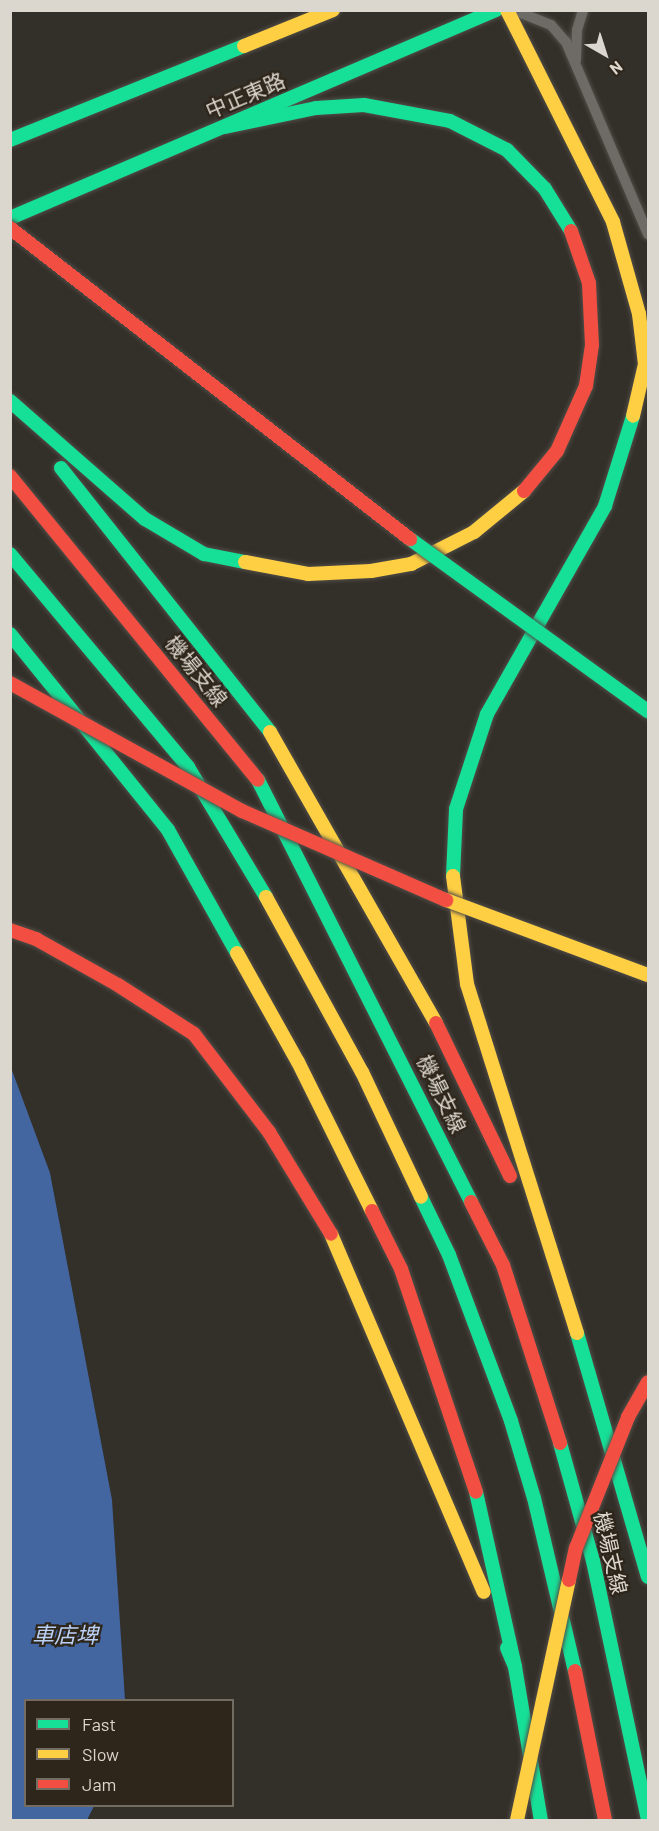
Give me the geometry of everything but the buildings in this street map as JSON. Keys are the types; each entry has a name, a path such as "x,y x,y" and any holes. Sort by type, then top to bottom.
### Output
{"main road":[{"path":"10,140 333,10"},
{"name":"中正東路","path":"10,218 496,10"},
{"path":"507,10 614,222 639,314 645,364 625,448 605,506 487,714 456,809 453,887 467,984 562,1283 648,1577"},
{"path":"10,401 145,519 204,554 308,574 371,571 411,564 474,532 524,491 557,452 586,386 592,345 589,283 575,238 545,189 507,150 450,122 364,105 316,108 225,127"},
{"path":"10,228 476,590 648,711"},
{"path":"10,406 276,740 435,1020 562,1283"},
{"name":"機場支線","path":"10,476 264,788 504,1265 545,1388 593,1561 648,1821"},
{"path":"10,554 188,767 280,920 357,1062 449,1255 511,1421 534,1498 578,1685 605,1821"},
{"path":"10,634 168,830 298,1062 401,1269 479,1500 515,1667 541,1821"},
{"path":"10,683 242,811 482,915 648,975"},
{"path":"10,930 108,980 194,1034 269,1132 340,1249 515,1667"},
{"path":"517,1821 576,1548 628,1417 648,1382"}],"lane":[{"path":"515,10 551,25 566,42 576,63 581,85 648,234"},
{"path":"576,63 577,30 583,10"}],"water":[{"name":"車店埤","path":"10,1065 50,1173 112,1500 125,1699 24,1699 24,1807 94,1807 87,1820 11,1820"}],"traffic: fast":[{"path":"10,218 496,10"},
{"path":"10,140 244,46"},
{"path":"225,127 316,108 364,105 450,121 507,150 545,189 571,231"},
{"path":"10,401 145,519 204,554 245,562"},
{"path":"453,876 456,809 487,714 605,506 633,416"},
{"path":"61,468 270,732"},
{"path":"410,539 648,711"},
{"path":"10,554 188,767 266,897"},
{"path":"10,634 168,830 237,953"},
{"path":"258,780 471,1202"},
{"path":"421,1197 449,1255 511,1421 534,1498 575,1671"},
{"path":"577,1333 648,1577"},
{"path":"560,1443 593,1561 648,1820"},
{"path":"476,1492 515,1667"},
{"path":"507,1648 515,1667 541,1820"}],"traffic: slow":[{"path":"244,46 333,10"},
{"path":"507,10 613,222 639,314 645,364 633,416"},
{"path":"245,562 308,574 371,571 411,564 474,532 524,491"},
{"path":"270,732 436,1023"},
{"path":"453,876 467,984 577,1333"},
{"path":"266,897 362,1072 421,1197"},
{"path":"446,900 648,975"},
{"path":"237,953 298,1062 372,1211"},
{"path":"331,1234 484,1592"},
{"path":"517,1820 569,1580"}],"traffic: jam":[{"path":"10,228 410,539"},
{"path":"524,491 557,451 586,386 592,345 589,283 571,231"},
{"path":"10,476 258,780"},
{"path":"10,683 242,811 446,900"},
{"path":"10,930 36,939 118,985 194,1034 269,1132 331,1234"},
{"path":"436,1023 510,1176"},
{"path":"471,1202 503,1265 560,1443"},
{"path":"372,1211 401,1269 476,1492"},
{"path":"569,1580 576,1548 628,1417 648,1382"},
{"path":"575,1671 605,1820"}]}
